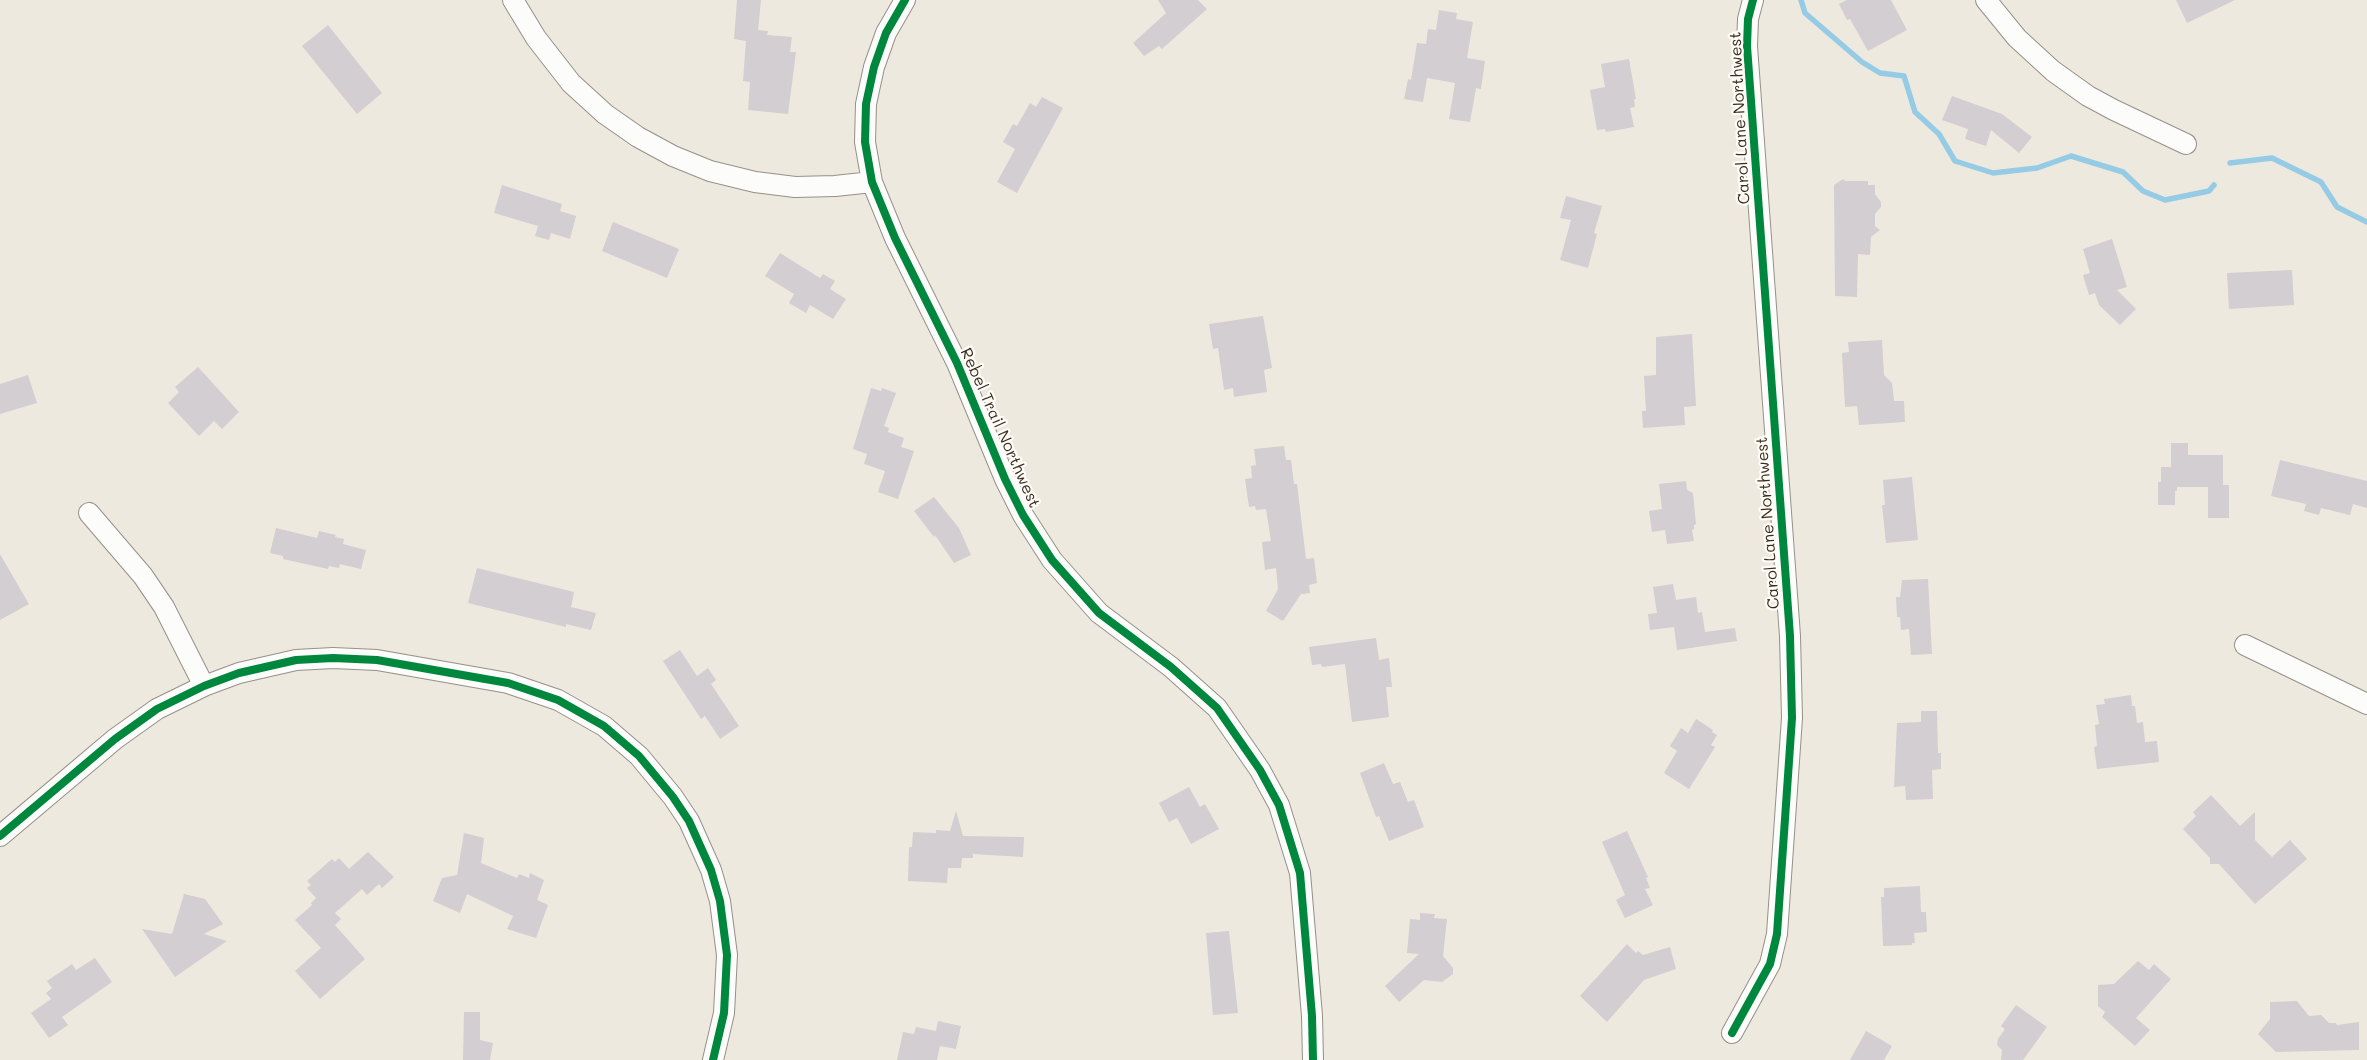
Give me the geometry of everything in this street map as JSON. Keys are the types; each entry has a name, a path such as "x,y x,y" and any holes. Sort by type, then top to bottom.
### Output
{"street":[{"path":"513,0 536,38 571,83 611,119 638,137 673,156 710,171 755,182 805,187 872,182"},
{"name":"Rebel Trail Northwest","path":"905,0 886,33 874,67 866,104 865,142 872,182 895,238 957,364 1005,479 1023,515 1052,560 1099,613 1171,668 1217,708 1260,770 1279,805 1300,873 1314,1060"},
{"name":"Carol Lane Northwest","path":"1732,1033 1770,964 1776,934 1792,718 1790,636 1747,46 1748,19 1753,0"},
{"path":"1986,0 2017,38 2053,71 2108,107 2186,144"},
{"path":"89,513 143,576 164,606 204,686"},
{"path":"2245,645 2367,704"},
{"path":"0,836 115,739 157,709 204,686 239,673 296,660 333,658 377,660 508,683 558,700 604,726 639,756 689,821 711,870 720,901 727,955 724,1013 714,1060"}],"building":[{"path":"737,0 761,0 758,30 768,31 767,35 792,37 790,52 796,52 788,114 748,110 750,82 743,81 746,41 734,39"},
{"path":"1158,0 1198,0 1207,9 1162,49 1159,46 1144,56 1133,43 1166,13"},
{"path":"1847,0 1891,0 1907,30 1868,51 1850,19 1847,20 1839,4"},
{"path":"2176,0 2235,0 2187,23"},
{"path":"1439,10 1457,13 1456,19 1473,22 1467,58 1485,61 1481,89 1476,88 1470,122 1449,119 1455,83 1427,78 1423,102 1404,99 1408,79 1411,80 1417,43 1426,44 1428,29 1436,30"},
{"path":"328,25 382,93 357,114 302,46"},
{"path":"1629,59 1636,99 1634,99 1635,107 1630,108 1634,127 1606,132 1605,129 1597,130 1590,90 1605,87 1601,64"},
{"path":"1952,96 2002,114 2032,137 2019,153 1991,130 1986,146 1965,139 1968,129 1942,120"},
{"path":"1042,97 1063,108 1017,193 997,182 1015,149 1003,142 1013,124 1017,126 1030,103 1036,107"},
{"path":"1843,179 1845,181 1868,181 1868,185 1875,185 1875,194 1881,202 1881,207 1875,214 1875,226 1880,230 1871,237 1870,255 1858,254 1857,297 1835,296 1834,185"},
{"path":"502,185 562,204 560,211 576,216 570,239 551,233 549,240 535,236 538,226 494,213"},
{"path":"1566,196 1602,206 1594,233 1597,234 1588,268 1560,260 1571,220 1560,218"},
{"path":"613,222 679,249 667,278 602,251"},
{"path":"2112,239 2127,287 2117,290 2136,309 2120,325 2099,305 2095,293 2089,295 2083,275 2090,273 2083,249"},
{"path":"780,253 820,278 823,274 835,281 830,289 846,299 833,319 810,305 806,313 789,303 794,294 765,276"},
{"path":"2292,270 2294,305 2229,309 2227,273"},
{"path":"1263,316 1272,368 1264,370 1267,392 1234,397 1233,388 1224,390 1218,348 1213,349 1209,324"},
{"path":"1692,334 1696,406 1684,407 1685,425 1643,428 1642,411 1646,411 1644,376 1656,375 1656,337"},
{"path":"1882,340 1884,375 1892,383 1894,401 1904,401 1905,422 1859,425 1857,406 1845,407 1842,353 1849,352 1848,342"},
{"path":"198,367 239,412 222,429 214,421 199,436 168,403 179,392 175,387"},
{"path":"28,375 37,403 0,414 0,384"},
{"path":"871,388 881,391 882,388 896,393 884,426 889,428 888,432 904,438 901,447 914,451 898,499 878,492 885,471 864,464 867,454 853,449"},
{"path":"2171,443 2188,443 2188,455 2223,455 2223,485 2229,485 2229,518 2208,518 2208,487 2177,487 2177,491 2175,491 2175,505 2158,505 2158,482 2161,482 2161,467 2171,467"},
{"path":"1284,446 1286,460 1291,460 1294,484 1297,484 1306,559 1314,558 1317,583 1309,585 1310,593 1301,594 1283,621 1266,611 1278,589 1276,568 1265,570 1262,542 1271,541 1266,509 1256,510 1255,506 1249,507 1245,479 1252,478 1251,466 1256,465 1254,449"},
{"path":"2280,460 2367,481 2367,508 2353,504 2350,515 2321,508 2319,515 2304,511 2306,504 2271,496"},
{"path":"1912,477 1918,540 1886,543 1882,505 1885,505 1883,480"},
{"path":"1686,481 1687,490 1693,493 1696,524 1692,530 1694,541 1667,544 1665,530 1652,532 1649,511 1662,509 1659,484"},
{"path":"934,497 959,528 971,555 954,563 935,535 934,537 914,511"},
{"path":"276,528 317,538 319,531 336,535 335,537 344,539 343,544 366,550 361,569 340,564 339,568 329,566 328,569 283,559 283,556 270,553"},
{"path":"0,554 29,604 0,620"},
{"path":"477,568 574,592 571,607 596,613 591,630 566,624 566,627 468,603"},
{"path":"1928,579 1932,654 1911,655 1909,629 1901,630 1900,617 1897,617 1896,597 1900,597 1902,580"},
{"path":"1673,584 1676,600 1696,597 1698,613 1702,612 1705,632 1735,628 1737,641 1677,650 1674,627 1650,630 1648,614 1657,613 1653,587"},
{"path":"1376,638 1379,660 1389,658 1392,687 1386,687 1389,717 1352,722 1345,664 1322,667 1321,664 1312,665 1309,647"},
{"path":"680,650 697,676 708,668 716,680 711,684 739,726 720,739 705,716 701,719 663,661"},
{"path":"2131,695 2132,706 2135,706 2137,723 2143,722 2145,742 2157,741 2159,762 2097,769 2094,747 2097,746 2095,725 2099,724 2096,705 2105,704 2104,699"},
{"path":"1921,711 1937,711 1938,753 1941,753 1941,769 1932,770 1933,799 1906,800 1905,786 1894,787 1897,723 1921,722"},
{"path":"1696,719 1713,730 1712,732 1717,735 1711,745 1715,747 1689,789 1664,773 1677,751 1670,746 1681,728 1688,733"},
{"path":"1384,763 1393,784 1400,782 1408,802 1414,800 1424,827 1389,841 1379,816 1376,817 1360,773"},
{"path":"1189,787 1200,807 1205,804 1219,829 1191,844 1177,818 1169,822 1159,803"},
{"path":"2211,795 2240,826 2255,812 2255,840 2272,857 2290,840 2307,859 2255,904 2219,864 2210,864 2210,858 2183,829 2196,816 2193,812"},
{"path":"956,811 963,836 1024,837 1023,857 973,854 973,858 962,858 961,868 948,868 947,883 908,881 909,847 912,847 913,832 936,833 936,830 950,831"},
{"path":"1627,831 1648,877 1646,878 1650,888 1645,889 1653,905 1625,918 1616,900 1625,895 1602,842"},
{"path":"464,833 484,838 481,863 517,878 519,874 529,878 530,873 544,880 537,900 548,905 536,938 507,929 513,916 467,894 460,913 433,901 442,878 457,875"},
{"path":"368,852 394,877 382,888 379,884 367,895 362,889 335,913 341,919 335,925 365,959 320,999 295,971 321,948 295,920 312,905 311,903 316,898 307,888 311,885 307,881 332,859 335,862 339,858 349,869"},
{"path":"1920,886 1921,912 1926,912 1927,932 1914,933 1915,943 1912,943 1912,945 1883,946 1881,897 1884,897 1884,888"},
{"path":"184,894 205,899 223,924 204,934 227,941 175,977 142,929 172,934"},
{"path":"1420,913 1435,914 1434,918 1447,919 1443,956 1453,968 1453,974 1442,982 1424,980 1399,1002 1385,986 1419,954 1407,953 1410,919 1420,920"},
{"path":"1229,931 1238,1013 1213,1015 1206,933"},
{"path":"1627,944 1636,953 1638,951 1643,955 1670,947 1676,969 1644,980 1607,1022 1580,996"},
{"path":"95,958 112,982 62,1017 68,1025 49,1038 31,1013 51,999 46,993 52,988 47,981 72,964 76,970"},
{"path":"2138,961 2149,970 2154,964 2171,979 2136,1018 2150,1030 2135,1046 2102,1017 2105,1012 2098,1006 2098,985 2114,984"},
{"path":"2297,1001 2309,1016 2321,1015 2329,1023 2336,1023 2337,1025 2359,1022 2359,1050 2276,1052 2258,1034 2270,1019 2270,1002"},
{"path":"2016,1005 2047,1027 2023,1060 2001,1060 2002,1050 1997,1045 1998,1039 2005,1029 2001,1026"},
{"path":"464,1012 480,1012 480,1040 493,1043 490,1060 463,1060"},
{"path":"938,1021 961,1026 956,1049 940,1046 937,1060 897,1060 903,1032 914,1034 916,1027 936,1031"},
{"path":"1866,1031 1892,1046 1884,1060 1850,1060"}],"waterway":[{"path":"1801,0 1805,13 1862,62 1880,73 1904,76 1915,112 1939,134 1955,161 1993,173 2037,168 2071,156 2123,172 2143,191 2165,200 2209,191 2214,185"},
{"path":"2230,163 2272,158 2321,182 2337,207 2367,222"}],"cycle path":[{"path":"905,0 886,33 874,67 866,104 865,142 872,182 895,238 957,363 1005,479 1023,515 1052,560 1099,613 1171,667 1217,708 1260,770 1279,805 1300,873 1312,1016 1313,1060"},
{"path":"1732,1033 1770,964 1777,934 1792,718 1790,636 1747,46 1748,19 1753,0"},
{"path":"0,836 115,739 157,709 204,686 239,673 296,660 333,658 377,660 508,683 558,700 604,726 639,756 673,797 689,821 711,870 720,901 727,955 724,1013 713,1060"}]}
